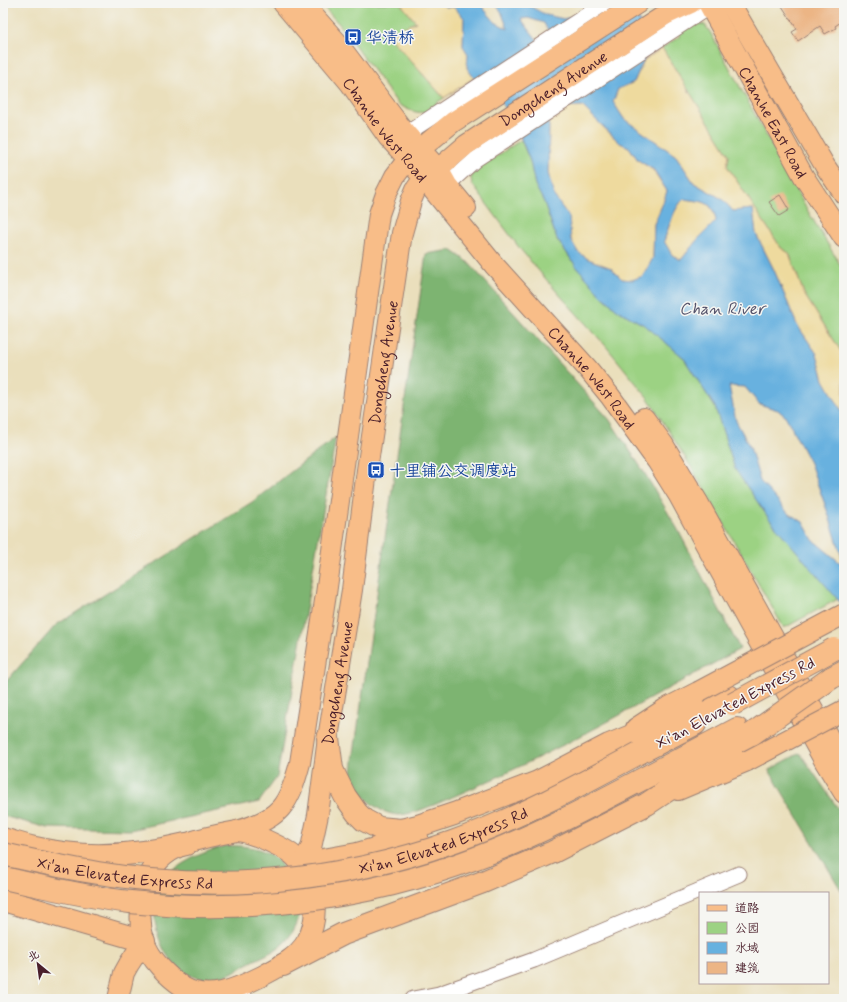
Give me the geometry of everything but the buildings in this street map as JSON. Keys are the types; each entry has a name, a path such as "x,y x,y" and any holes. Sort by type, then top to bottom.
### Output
{"highway":[{"name":"Xi'an Elevated Express Rd","path":"3,854 98,874 179,882 268,881 322,874 396,859 453,842 551,800 639,753 731,700 839,646"},
{"name":"Xi'an Elevated Express Rd","path":"3,878 98,898 185,906 283,904 335,897 412,879 476,858 553,824 650,775 749,729 837,674"},
{"path":"301,864 357,854 434,831 480,813 609,745 731,700"},
{"path":"283,965 343,934 484,882 553,852 647,804 749,729"},
{"path":"328,738 332,769 345,796 364,820 379,828 401,830 418,826 538,782"},
{"path":"3,839 50,851 104,855 140,854 186,844"},
{"path":"3,900 144,941"}],"main road":[{"name":"Chanhe West Road","path":"283,3 341,72 388,137 414,154 436,178 614,379 663,444 715,532 844,765"},
{"name":"Chanhe West Road","path":"302,3 341,47 406,134 414,154"},
{"name":"Dongcheng Avenue","path":"144,941 141,910 146,881 153,867 174,849 186,844 256,826 268,820 282,807 292,790 300,763 325,602 379,214 386,194 395,176 450,115 638,3"},
{"name":"Chanhe East Road","path":"730,3 825,166 844,194"},
{"name":"Dongcheng Avenue","path":"301,864 312,848 318,814 328,738 352,590 367,470 399,248 411,201 416,189 436,178 471,152 669,23 707,4"},
{"name":"Chanhe East Road","path":"707,4 804,177 844,238"},
{"name":"Chanhe West Road","path":"436,178 447,206 504,275 588,369 636,429 657,461 704,543 825,762 844,793"},
{"path":"609,745 665,709 844,614"},
{"path":"647,804 747,761 844,710"},
{"path":"217,999 240,994 283,965 302,948 314,923 316,905 306,870 301,864 290,852 281,847 249,833 237,831"},
{"path":"118,999 124,974 144,941 161,968 186,989 202,994 240,994"}],"street":[{"path":"406,134 450,115 605,3"},
{"path":"413,999 439,994 534,960 739,874"}],"green space":[{"path":"320,3 400,3 416,22 388,35 444,98 436,103 439,107 428,112 418,112 408,110 398,104 340,25"},
{"path":"697,23 705,25 710,32 806,208 844,271 844,356 804,294 789,253 781,248 727,166 729,155 662,48 680,36 678,32"},
{"path":"521,140 530,161 535,185 544,202 557,240 576,266 601,295 619,311 646,326 683,357 715,407 735,469 770,520 838,599 784,628 690,465 648,398 605,345 521,250 472,184 471,177 477,169"},
{"path":"451,250 467,261 609,419 644,472 677,528 740,649 536,759 424,809 400,815 385,812 377,808 358,790 352,775 353,760 426,254"},
{"path":"336,437 277,777 259,802 130,830 48,828 3,816 3,685 56,625 252,502"},
{"path":"800,753 844,817 844,895 769,770"},
{"path":"225,846 256,848 272,855 282,866 291,882 299,908 299,915 294,929 281,946 234,972 213,979 207,979 192,976 180,969 169,959 157,930 155,915 156,900 160,886 171,872 188,860"}],"sand":[{"path":"400,3 440,3 446,7 454,7 464,18 463,46 468,54 467,68 474,78 444,98 387,34 416,22"},
{"path":"662,48 729,155 727,166 781,248 789,253 804,294 844,356 844,415 824,380 817,354 797,325 774,270 756,234 753,209 733,211 722,199 694,183 676,156 624,119 613,102 618,89 634,82 644,60"},
{"path":"582,106 620,143 629,147 638,160 653,170 667,191 654,224 653,258 643,276 632,281 622,279 611,268 588,259 578,253 571,240 569,217 554,196 548,173 549,123 554,107"},
{"path":"684,199 701,201 709,205 716,221 697,240 681,260 672,255 664,241 674,213"}],"water":[{"name":"Chan River","path":"440,3 479,3 495,22 508,29 501,11 494,3 524,3 546,15 564,19 588,11 602,3 631,3 645,37 646,45 644,59 634,82 618,89 613,102 624,119 676,156 694,183 722,199 733,211 753,209 756,234 774,270 797,325 817,354 824,380 844,415 844,563 810,463 786,417 778,410 759,404 745,387 729,386 736,421 750,447 760,481 788,513 803,522 813,540 844,566 844,607 770,520 735,469 715,407 683,357 646,326 619,311 601,295 576,266 557,239 544,202 535,185 530,161 512,116 494,94 474,78 467,68 468,54 463,46 464,18 454,7 446,7","holes":["528,18 544,23 551,37 538,41 521,19","582,106 620,143 629,147 638,160 654,170 667,191 654,224 653,258 643,276 632,280 622,279 611,268 588,259 578,252 571,240 569,217 554,196 548,173 549,123 554,107","684,199 701,201 709,205 716,221 697,240 681,260 672,255 664,241 672,218 680,203"]}],"place":[{"name":"华清桥","path":"353,37"},
{"name":"十里铺公交调度站","path":"376,470"}]}
